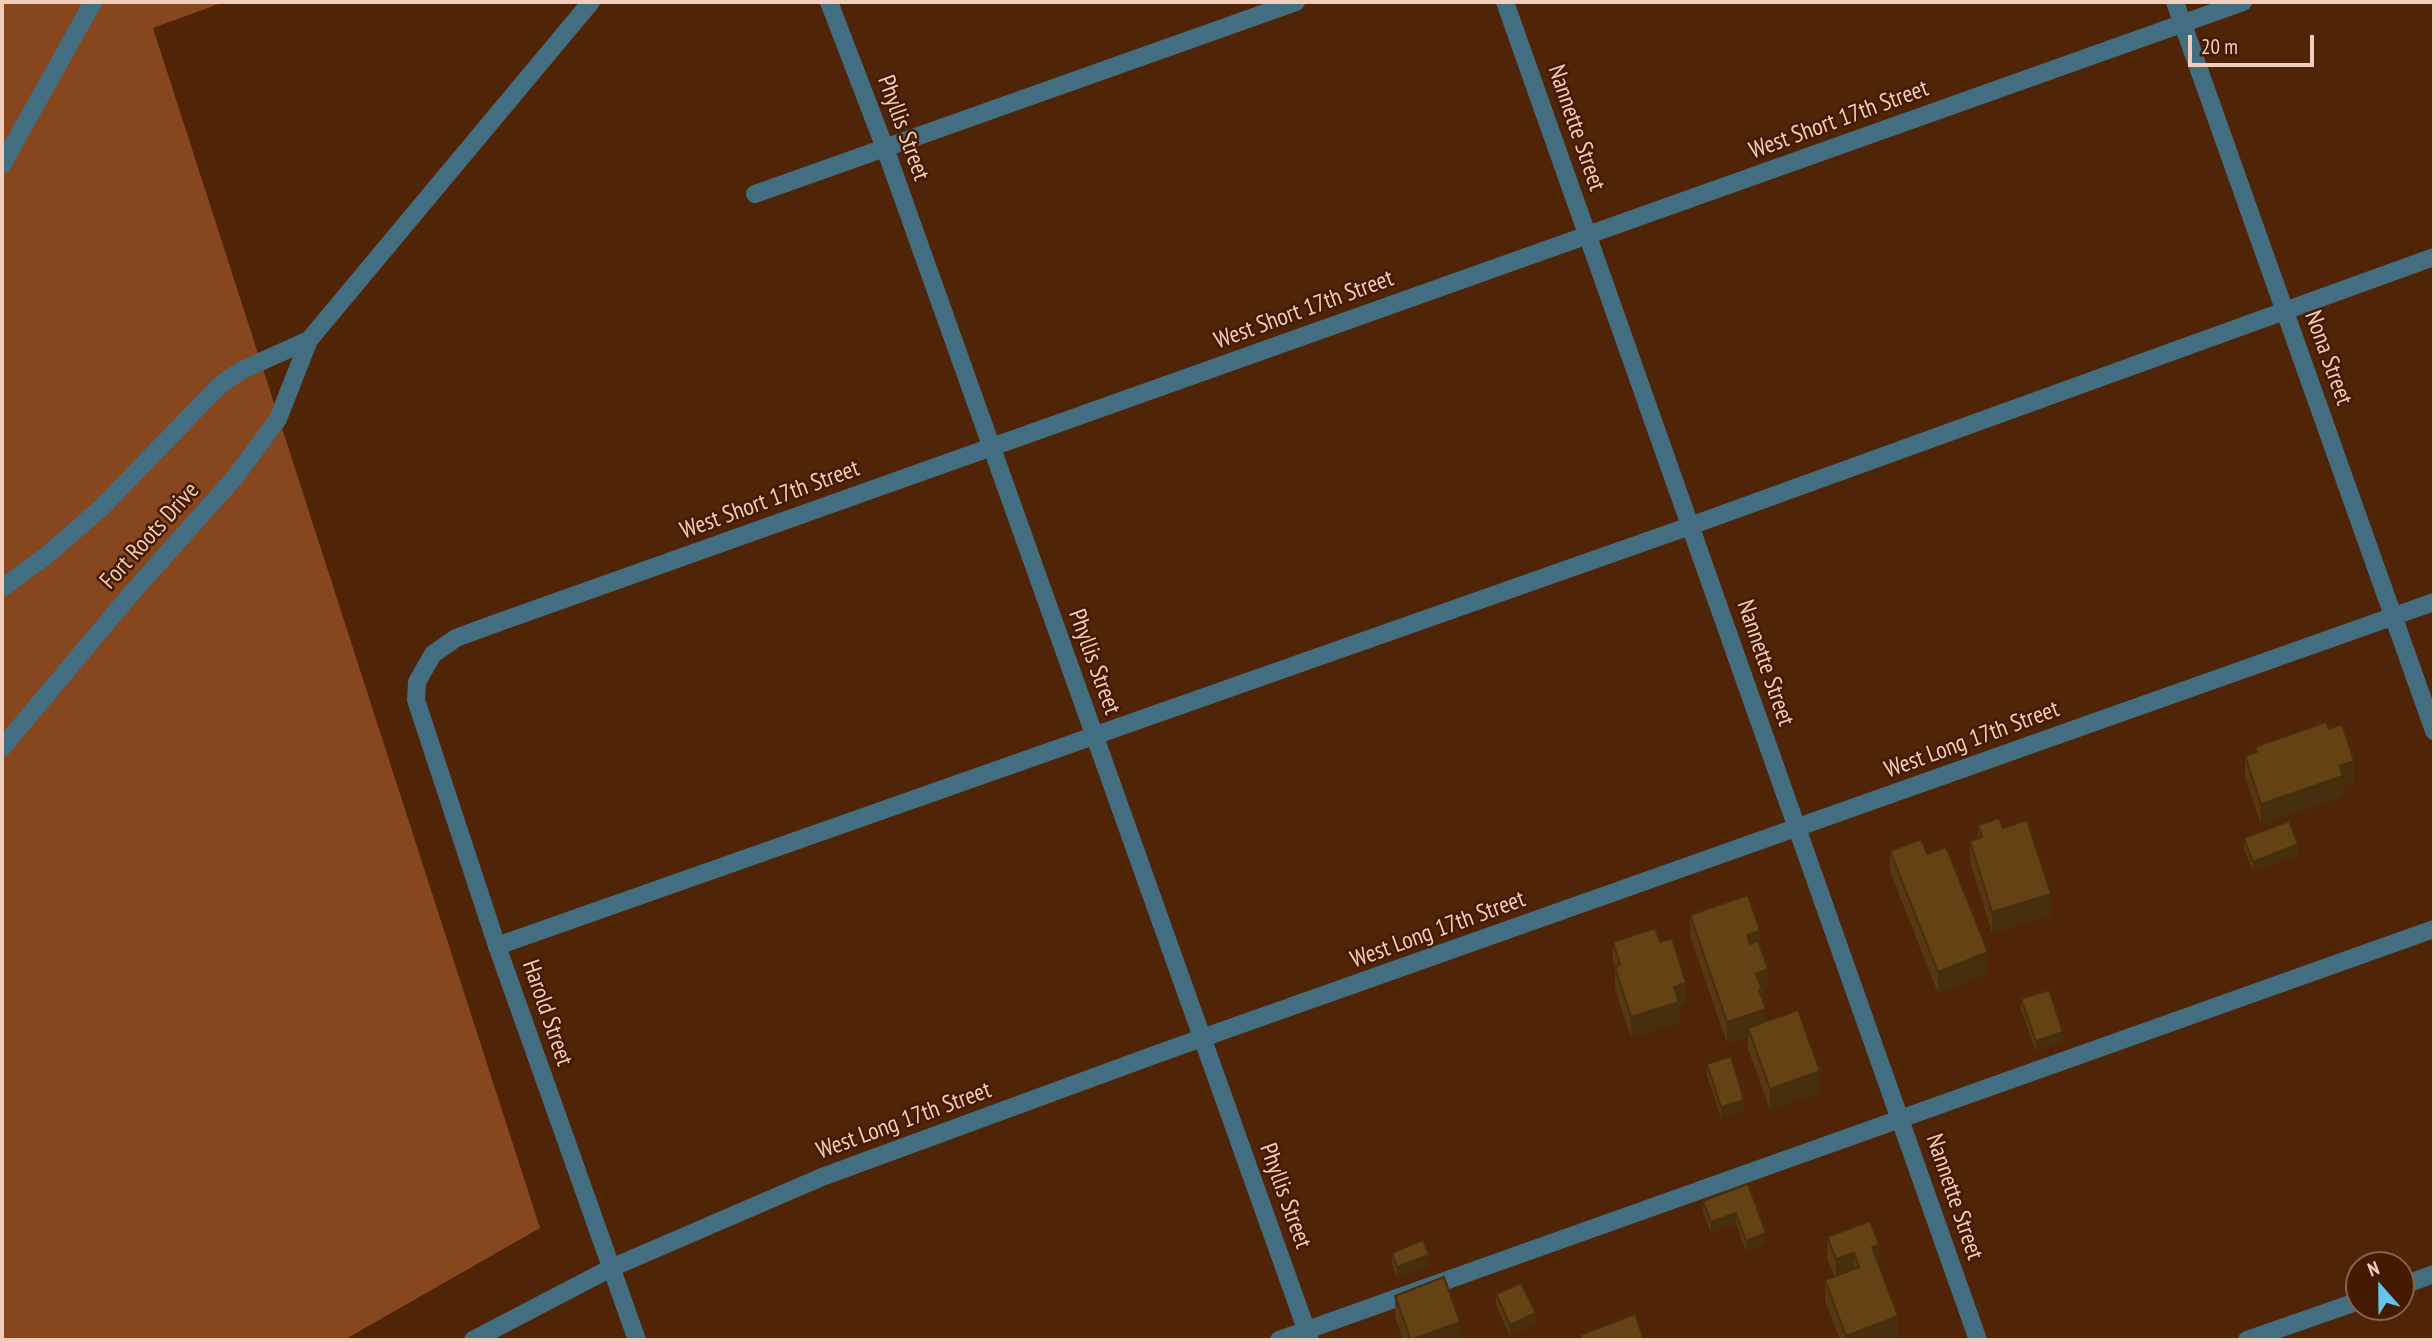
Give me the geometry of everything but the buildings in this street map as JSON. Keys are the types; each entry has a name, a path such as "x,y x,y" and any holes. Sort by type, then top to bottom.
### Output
{"street":[{"path":"2,164 93,2"},
{"name":"Fort Roots Drive","path":"2,748 130,595 236,476 278,419 309,340 591,2"},
{"name":"Phyllis Street","path":"829,2 885,148 1308,1335"},
{"path":"755,194 1296,2"},
{"name":"Nannette Street","path":"1505,2 1978,1340"},
{"name":"Nona Street","path":"2175,2 2434,731"},
{"name":"West Short 17th Street","path":"416,700 417,682 423,669 433,654 456,638 2243,2"},
{"path":"497,946 1690,526 2434,257"},
{"name":"Fort Roots Drive","path":"2,588 46,556 102,507 220,385 242,370 309,340"},
{"name":"West Long 17th Street","path":"473,1340 611,1268 822,1177 1157,1054 1203,1040 2434,602"},
{"name":"Harold Street","path":"416,700 497,946 637,1340"},
{"path":"1279,1340 1308,1335 1900,1119 2434,929"},
{"path":"2415,1281 2434,1274"},
{"path":"2247,1340 2345,1306"}],"shaded area":[{"path":"2,2 224,2 153,28 540,1228 344,1340 2,1340"}]}
